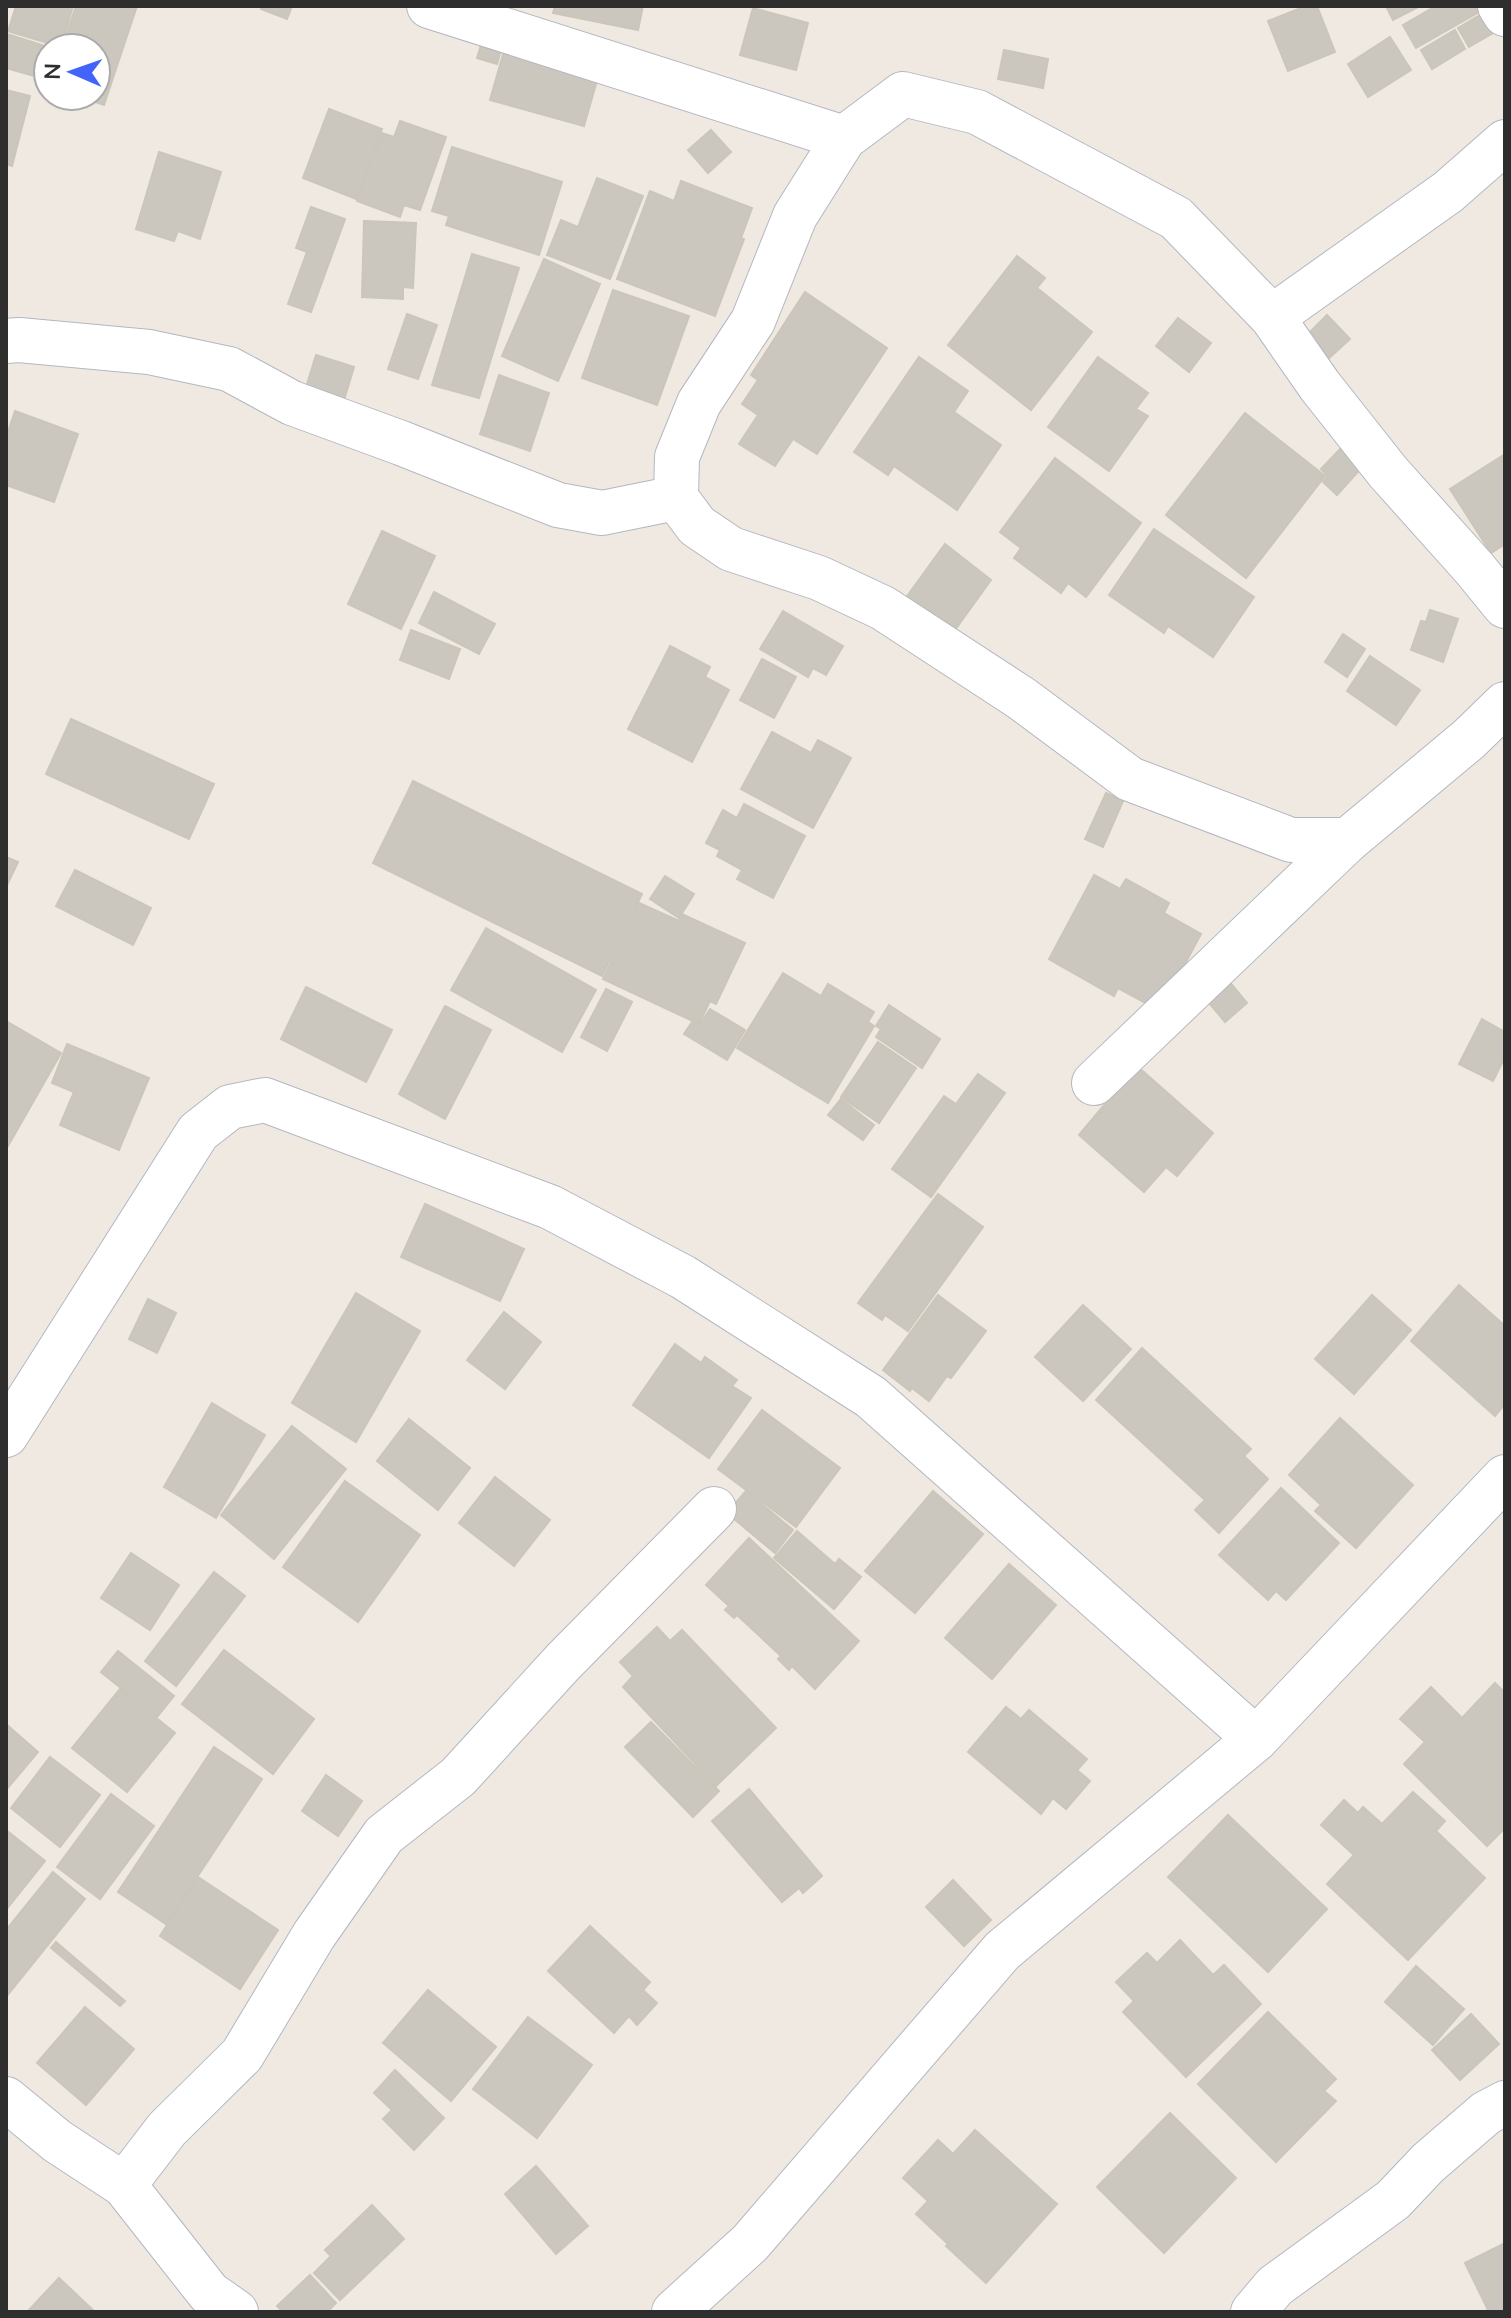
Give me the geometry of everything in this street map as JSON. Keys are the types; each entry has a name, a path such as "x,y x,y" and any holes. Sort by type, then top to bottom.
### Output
{"street":[{"path":"429,6 844,138"},
{"path":"1500,6 1505,14"},
{"path":"1348,840 1291,840 1130,779 1021,698 883,608 819,578 731,549 697,526 676,498 677,457 699,403 753,321 795,216 844,138 903,94 977,112 1176,218 1272,317 1320,386 1388,472 1505,606"},
{"path":"1272,317 1448,192 1505,142"},
{"path":"6,341 149,352 229,369 292,403 558,505 602,513 676,498"},
{"path":"1094,1083 1348,840 1469,739 1505,704"},
{"path":"6,1435 198,1132 230,1107 265,1100 550,1207 683,1277 871,1397 1256,1739"},
{"path":"674,2312 750,2243 1002,1951 1256,1739 1505,1477"},
{"path":"124,2185 167,2129 242,2055 314,1935 384,1835 458,1777 563,1662 714,1509"},
{"path":"6,2099 57,2141 124,2185 209,2293 236,2312"},
{"path":"1253,2312 1275,2286 1393,2200 1428,2163 1486,2113 1505,2103"}],"building":[{"path":"16,6 73,6 65,32 32,32 32,38 8,31"},
{"path":"76,6 137,6 112,81 112,32 67,32"},
{"path":"262,6 292,6 287,19 261,9"},
{"path":"555,6 643,6 638,30 553,13"},
{"path":"1306,6 1317,6 1335,52 1288,71 1268,21"},
{"path":"1386,6 1420,6 1393,20"},
{"path":"1436,6 1478,6 1481,11 1416,48 1403,25"},
{"path":"753,8 808,23 796,70 740,55"},
{"path":"1483,13 1495,32 1469,47 1458,28"},
{"path":"1455,30 1465,49 1432,69 1421,50"},
{"path":"7,34 32,42 32,75 6,68"},
{"path":"1390,37 1411,70 1368,97 1348,64"},
{"path":"481,45 501,50 497,64 477,58"},
{"path":"1004,50 1048,59 1043,88 998,79"},
{"path":"504,51 598,77 584,126 490,100"},
{"path":"6,90 30,96 12,166 6,164"},
{"path":"329,109 382,129 356,199 303,178"},
{"path":"400,121 446,137 420,210 404,205 400,217 357,201 382,133 394,137"},
{"path":"711,130 731,152 708,173 688,150"},
{"path":"452,147 562,182 539,255 446,225 449,216 432,211"},
{"path":"159,152 221,172 200,239 178,231 174,241 136,229"},
{"path":"597,178 643,196 610,279 547,255 561,220 578,227"},
{"path":"681,181 752,208 741,238 744,239 715,316 617,279 650,191 674,201"},
{"path":"311,207 345,219 311,312 288,304 307,252 296,248"},
{"path":"364,221 416,223 413,288 403,287 403,299 362,297"},
{"path":"472,254 519,268 479,398 432,385"},
{"path":"1017,256 1045,278 1037,288 1092,332 1031,410 948,345"},
{"path":"544,259 600,284 558,381 502,356"},
{"path":"613,290 689,316 657,405 582,378"},
{"path":"805,292 887,348 817,454 793,439 775,466 739,444 758,415 742,404 758,380 751,375"},
{"path":"407,314 437,325 418,379 388,369"},
{"path":"1327,315 1350,339 1327,360 1306,336"},
{"path":"1178,318 1211,343 1189,372 1156,346"},
{"path":"316,355 354,367 342,407 304,394"},
{"path":"919,357 968,391 954,412 1001,445 957,510 894,466 888,475 854,452"},
{"path":"1098,357 1148,393 1136,409 1148,416 1109,471 1048,427"},
{"path":"499,375 549,393 530,451 480,434"},
{"path":"15,411 78,434 54,502 6,485 6,438"},
{"path":"1245,413 1325,476 1246,578 1166,515"},
{"path":"1343,446 1364,465 1337,495 1323,482 1328,476 1321,469"},
{"path":"1505,454 1505,544 1491,553 1450,489"},
{"path":"1055,458 1141,523 1086,597 1068,583 1061,593 1014,558 1021,548 1000,532"},
{"path":"1154,529 1254,597 1213,657 1168,626 1164,633 1109,595"},
{"path":"382,531 435,556 401,629 348,604"},
{"path":"945,544 991,580 952,634 905,599"},
{"path":"434,592 495,624 479,654 419,623"},
{"path":"1430,610 1458,619 1443,662 1411,650 1421,621 1426,622"},
{"path":"783,611 843,646 826,675 813,668 808,677 760,649"},
{"path":"411,630 460,649 449,679 400,660"},
{"path":"1343,634 1365,649 1347,677 1325,662"},
{"path":"670,646 710,667 705,677 729,690 692,762 628,729"},
{"path":"1370,656 1420,690 1396,725 1347,691"},
{"path":"762,659 796,677 774,718 740,700"},
{"path":"71,719 214,784 189,839 46,774"},
{"path":"772,732 811,753 818,740 851,758 813,828 741,789"},
{"path":"413,781 642,894 602,976 373,863"},
{"path":"1106,793 1123,801 1103,847 1085,839"},
{"path":"744,804 805,836 773,898 737,879 742,870 717,856 720,850 706,843 723,810 737,818"},
{"path":"6,857 18,862 6,887"},
{"path":"75,870 151,908 133,945 56,906"},
{"path":"1094,875 1120,889 1126,879 1169,903 1164,913 1201,934 1160,1011 1118,988 1114,996 1049,959"},
{"path":"665,876 694,894 679,918 650,899"},
{"path":"639,903 679,921 682,914 745,943 716,1004 710,1001 699,1024 603,979"},
{"path":"486,928 596,990 562,1052 451,990"},
{"path":"783,973 821,996 828,984 874,1012 868,1022 874,1026 828,1103 737,1048"},
{"path":"1227,979 1247,1003 1225,1022 1205,998"},
{"path":"306,987 392,1030 366,1082 281,1039"},
{"path":"606,989 632,1002 607,1051 581,1037"},
{"path":"889,1005 940,1039 922,1068 876,1037 881,1029 876,1026"},
{"path":"445,1006 491,1030 445,1119 399,1094"},
{"path":"710,1009 745,1030 727,1060 684,1034 692,1022 699,1026"},
{"path":"1482,1019 1505,1032 1505,1057 1493,1081 1459,1064"},
{"path":"6,1021 61,1053 8,1146 6,1145"},
{"path":"878,1042 916,1068 879,1123 841,1097"},
{"path":"67,1044 149,1078 119,1150 60,1125 74,1092 52,1083"},
{"path":"1137,1066 1213,1133 1177,1176 1166,1167 1144,1192 1079,1135"},
{"path":"978,1074 1005,1093 931,1197 892,1169 944,1096 956,1104"},
{"path":"841,1099 874,1125 863,1140 828,1115"},
{"path":"938,1194 983,1227 908,1331 885,1315 882,1320 858,1303"},
{"path":"425,1204 524,1249 500,1301 401,1257"},
{"path":"1459,1285 1505,1326 1505,1404 1495,1416 1411,1341"},
{"path":"356,1293 420,1331 356,1442 292,1403"},
{"path":"938,1295 986,1331 951,1378 947,1376 929,1401 883,1370"},
{"path":"1372,1295 1411,1330 1354,1394 1315,1359"},
{"path":"148,1299 176,1313 157,1353 129,1339"},
{"path":"1083,1305 1131,1349 1083,1401 1035,1357"},
{"path":"504,1312 541,1342 505,1389 467,1360"},
{"path":"675,1344 701,1363 705,1357 737,1380 732,1386 751,1398 709,1458 633,1405"},
{"path":"1142,1348 1251,1449 1244,1456 1268,1479 1219,1533 1195,1510 1205,1500 1096,1400"},
{"path":"212,1403 265,1435 216,1518 164,1487"},
{"path":"762,1410 840,1468 796,1527 718,1469"},
{"path":"1340,1418 1413,1485 1356,1548 1315,1511 1321,1505 1289,1475"},
{"path":"409,1419 470,1468 438,1510 377,1461"},
{"path":"292,1426 346,1469 274,1559 221,1515"},
{"path":"495,1477 550,1520 514,1566 459,1523"},
{"path":"345,1481 420,1535 358,1622 283,1567"},
{"path":"1281,1488 1339,1543 1286,1600 1276,1591 1268,1600 1219,1555"},
{"path":"746,1491 793,1530 775,1553 727,1513"},
{"path":"933,1491 983,1534 915,1613 865,1571"},
{"path":"797,1531 835,1564 839,1559 861,1577 834,1609 774,1558"},
{"path":"749,1538 859,1641 815,1689 792,1666 789,1670 778,1659 781,1656 737,1615 734,1618 725,1610 729,1606 706,1585"},
{"path":"131,1553 179,1585 150,1630 101,1598"},
{"path":"1009,1564 1056,1605 992,1679 945,1638"},
{"path":"214,1572 245,1596 176,1686 145,1661"},
{"path":"657,1627 670,1641 682,1630 776,1728 716,1786 623,1687 633,1676 620,1662"},
{"path":"224,1650 314,1719 273,1774 182,1704"},
{"path":"118,1651 174,1696 157,1717 101,1672"},
{"path":"1495,1683 1505,1693 1505,1828 1487,1846 1404,1764 1425,1742 1400,1719 1431,1687 1462,1718"},
{"path":"120,1689 175,1733 127,1792 72,1748"},
{"path":"1006,1707 1021,1719 1029,1710 1087,1759 1077,1770 1090,1781 1066,1809 1053,1798 1041,1814 968,1752"},
{"path":"651,1722 719,1791 693,1817 625,1747"},
{"path":"6,1724 38,1752 6,1790"},
{"path":"214,1747 262,1779 166,1924 118,1892"},
{"path":"50,1757 100,1795 60,1847 11,1808"},
{"path":"326,1775 362,1801 338,1836 302,1811"},
{"path":"749,1789 822,1876 803,1893 799,1888 782,1902 712,1821"},
{"path":"1413,1792 1445,1821 1436,1831 1485,1878 1408,1960 1327,1884 1354,1855 1321,1825 1344,1800 1358,1813 1363,1807 1382,1824"},
{"path":"111,1794 154,1826 100,1899 57,1867"},
{"path":"1228,1815 1327,1909 1268,1972 1168,1877"},
{"path":"6,1830 45,1861 6,1910"},
{"path":"53,1872 85,1899 6,1997 6,1930"},
{"path":"198,1877 278,1930 240,1989 160,1936"},
{"path":"953,1880 991,1920 964,1946 926,1907"},
{"path":"590,1926 650,1982 643,1990 657,2003 637,2025 629,2016 614,2033 548,1971"},
{"path":"1180,1940 1213,1975 1224,1965 1261,2004 1186,2077 1123,2012 1134,2001 1116,1982 1147,1953 1157,1963"},
{"path":"56,1942 125,2001 120,2006 51,1948"},
{"path":"1416,1966 1464,2009 1433,2045 1385,2002"},
{"path":"428,1990 496,2047 451,2101 383,2043"},
{"path":"85,2007 134,2049 86,2105 37,2063"},
{"path":"1268,2012 1336,2079 1324,2091 1336,2101 1276,2162 1198,2084"},
{"path":"1471,2014 1499,2044 1460,2080 1432,2050"},
{"path":"528,2017 592,2065 537,2138 473,2089"},
{"path":"395,2070 444,2118 414,2150 383,2119 392,2110 374,2093"},
{"path":"1170,2113 1236,2178 1164,2253 1097,2187"},
{"path":"975,2130 1057,2204 986,2283 916,2214 928,2201 903,2178 938,2140 953,2154"},
{"path":"536,2166 588,2226 556,2254 505,2194"},
{"path":"372,2205 404,2239 340,2300 314,2273 331,2256 325,2250"},
{"path":"1505,2243 1505,2312 1489,2312 1465,2263"},
{"path":"310,2275 336,2303 327,2312 283,2312 277,2306"},
{"path":"59,2278 95,2312 27,2312"}]}
